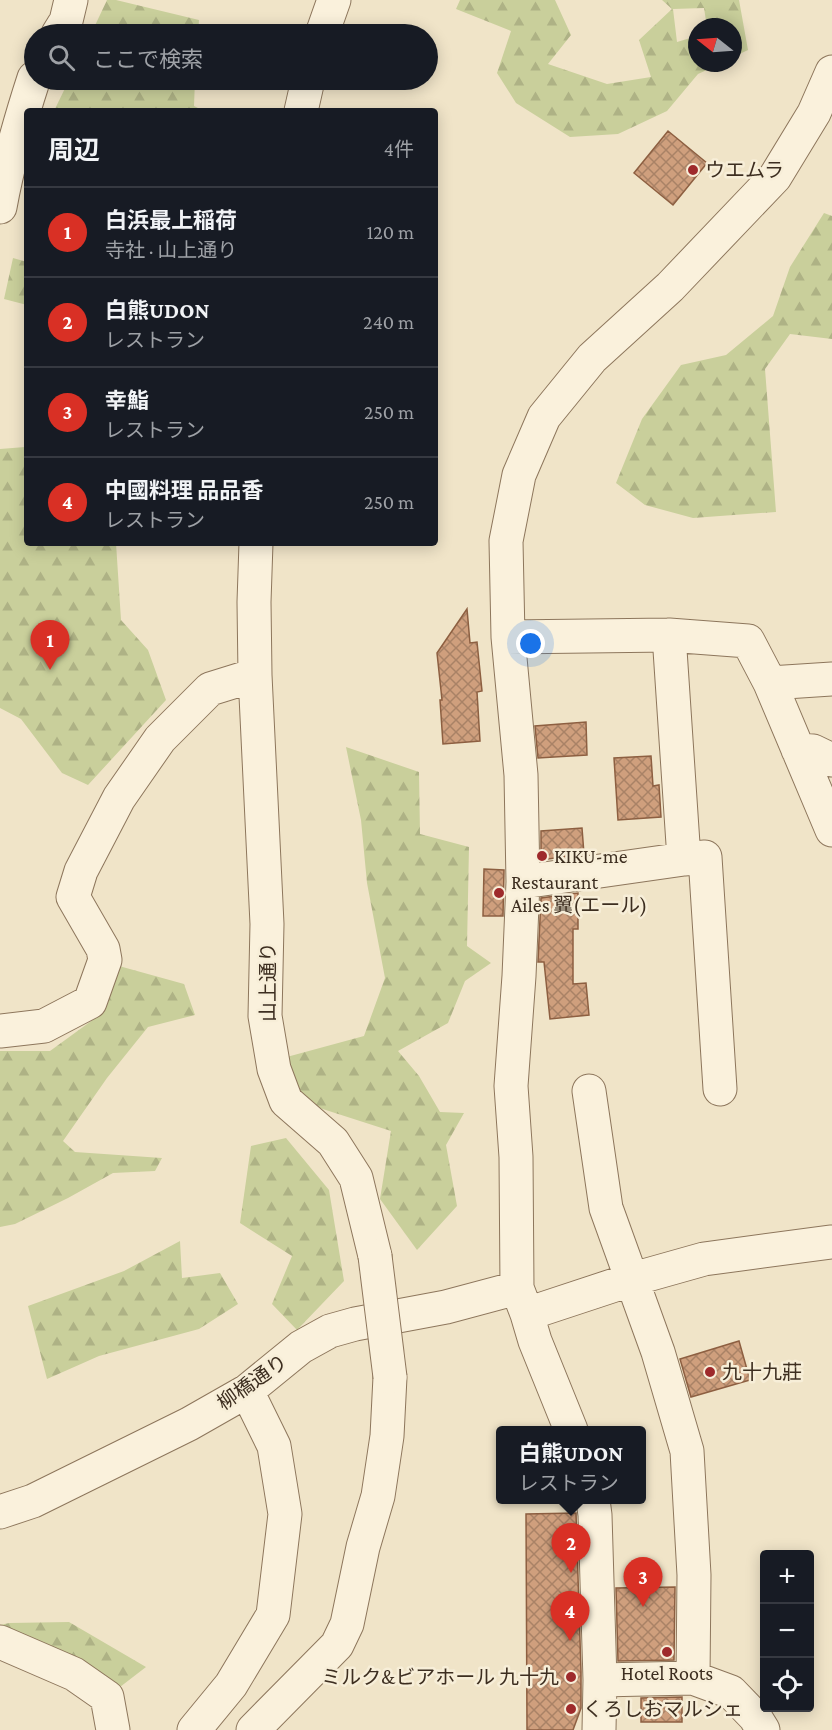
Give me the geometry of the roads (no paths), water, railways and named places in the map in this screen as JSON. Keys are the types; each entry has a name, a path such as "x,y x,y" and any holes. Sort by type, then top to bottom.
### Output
{"street":[{"path":"64,24 71,0"},
{"path":"326,24 334,0"},
{"path":"569,1426 535,1341 522,1301 511,1086 523,882 521,774 508,637 506,541 519,476 544,417 592,358 670,287 775,177 814,113 832,72"},
{"path":"24,108 30,90"},
{"path":"302,108 306,90"},
{"path":"2,187 24,109"},
{"name":"山上通り","path":"253,1730 337,1645 347,1624 363,1547 378,1496 387,1436 390,1377 375,1256 356,1178 333,1142 286,1101 274,1069 265,1016 267,924 255,675 256,546"},
{"path":"508,637 669,636 748,641 770,683 832,830"},
{"path":"669,636 684,859"},
{"path":"0,1031 44,1026 90,1002 105,960 103,950 73,897 81,871 119,798 160,739 210,689 255,675"},
{"path":"770,683 832,679"},
{"path":"798,750 813,751 832,760"},
{"path":"523,882 705,857 720,1089"},
{"path":"589,1091 606,1208 658,1352 687,1451 694,1575 693,1678"},
{"name":"柳橋通り","path":"0,1512 33,1501 189,1424 246,1391 302,1347 330,1331 446,1307 522,1301 633,1279 704,1259 830,1242"},
{"path":"194,1730 231,1686 273,1615 285,1514 274,1446 246,1391"},
{"path":"593,1504 600,1680 599,1730"},
{"path":"0,1642 74,1674 107,1697 113,1730"},
{"path":"600,1680 693,1678 731,1692 755,1717 763,1730"}],"place":[{"name":"ウエムラ","path":"693,170"},
{"name":"白浜最上稲荷","path":"50,670"},
{"name":"KIKU-me","path":"542,856"},
{"name":"Restaurant Ailes 翼(エール)","path":"499,893"},
{"name":"九十九莊","path":"710,1372"},
{"name":"白熊UDON","path":"571,1573"},
{"name":"幸鮨","path":"643,1607"},
{"name":"中國料理 品品香","path":"570,1641"},
{"name":"Hotel Roots","path":"667,1652"},
{"name":"ミルク&ビアホール 九十九","path":"571,1677"},
{"name":"くろしおマルシェ","path":"571,1709"}]}
